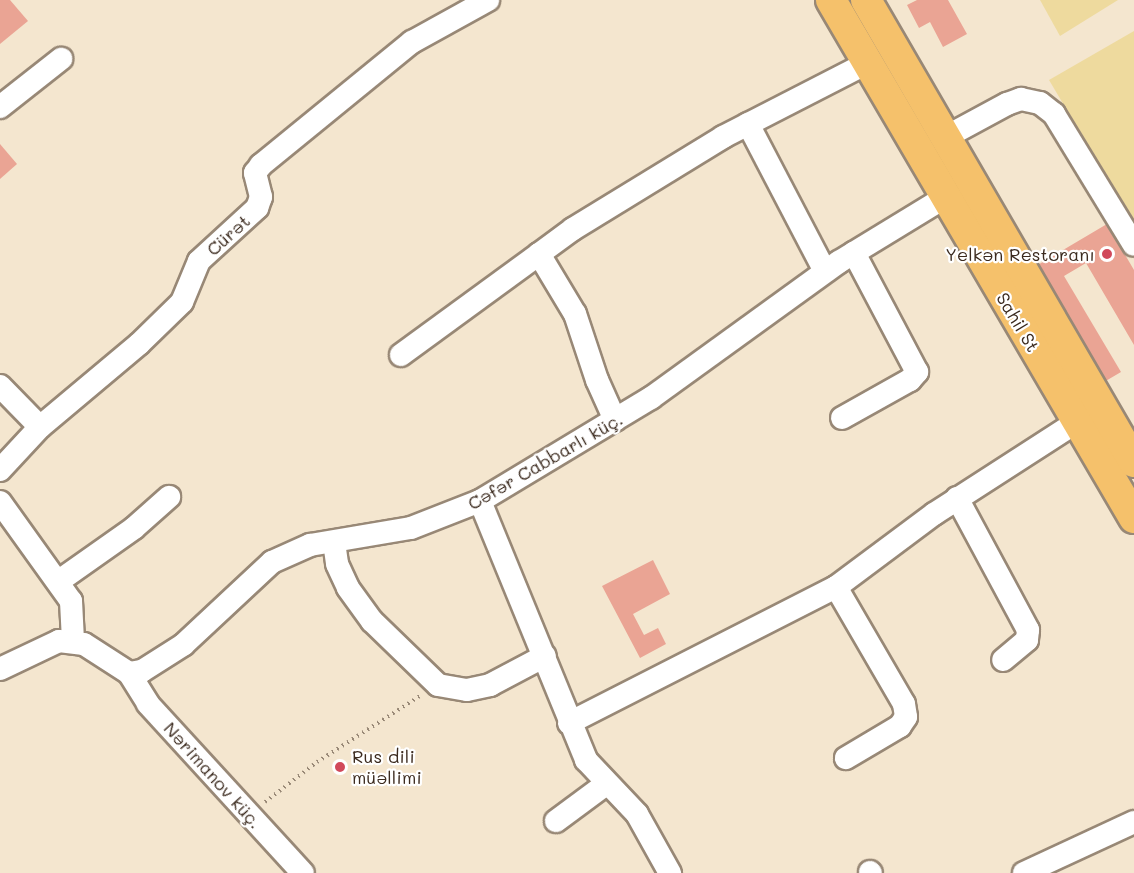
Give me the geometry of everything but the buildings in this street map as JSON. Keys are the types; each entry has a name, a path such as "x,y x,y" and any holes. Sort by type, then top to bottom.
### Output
{"main road":[{"name":"Sahil St","path":"831,0 944,198 1134,519"},
{"name":"Sahil St","path":"866,0 1134,462"}],"street":[{"name":"Cürət","path":"0,470 40,427 139,344 182,302 199,261 257,208 261,197 255,173 261,165 412,42 488,0"},
{"path":"0,107 61,59"},
{"path":"401,355 573,229 748,124 867,63"},
{"path":"944,138 1007,104 1021,99 1040,103 1054,114 1134,245"},
{"path":"748,124 825,272"},
{"name":"Cəfər Cabbarlı küç.","path":"129,673 155,664 183,645 272,562 291,551 411,528 480,501 678,380 825,272 944,198"},
{"path":"842,418 910,380 916,372 854,253"},
{"path":"539,254 576,314 597,380 615,420"},
{"path":"0,386 40,427"},
{"path":"569,723 836,587 957,498 1077,422"},
{"path":"59,581 134,528 169,497"},
{"path":"957,498 1028,630 1027,640 1003,660"},
{"path":"480,501 586,760 648,829 670,873"},
{"path":"0,502 59,581 74,612 73,641"},
{"path":"334,542 337,564 348,588 372,621 438,685 467,690 490,685 545,656"},
{"path":"836,587 904,704 906,717 900,726 846,759"},
{"path":"0,669 46,645 73,641 129,673"},
{"name":"Nərimanov küç.","path":"129,673 148,704 303,873"},
{"path":"556,821 606,784"},
{"path":"1024,873 1134,822"}],"path":[{"path":"249,815 317,762 438,685"}],"sand":[{"path":"1040,0 1118,0 1060,36"},
{"path":"1134,31 1134,223 1049,80"}],"place":[{"name":"Yelkən Restoranı","path":"1107,254"},
{"name":"Rus dili müəllimi","path":"340,767"}]}
